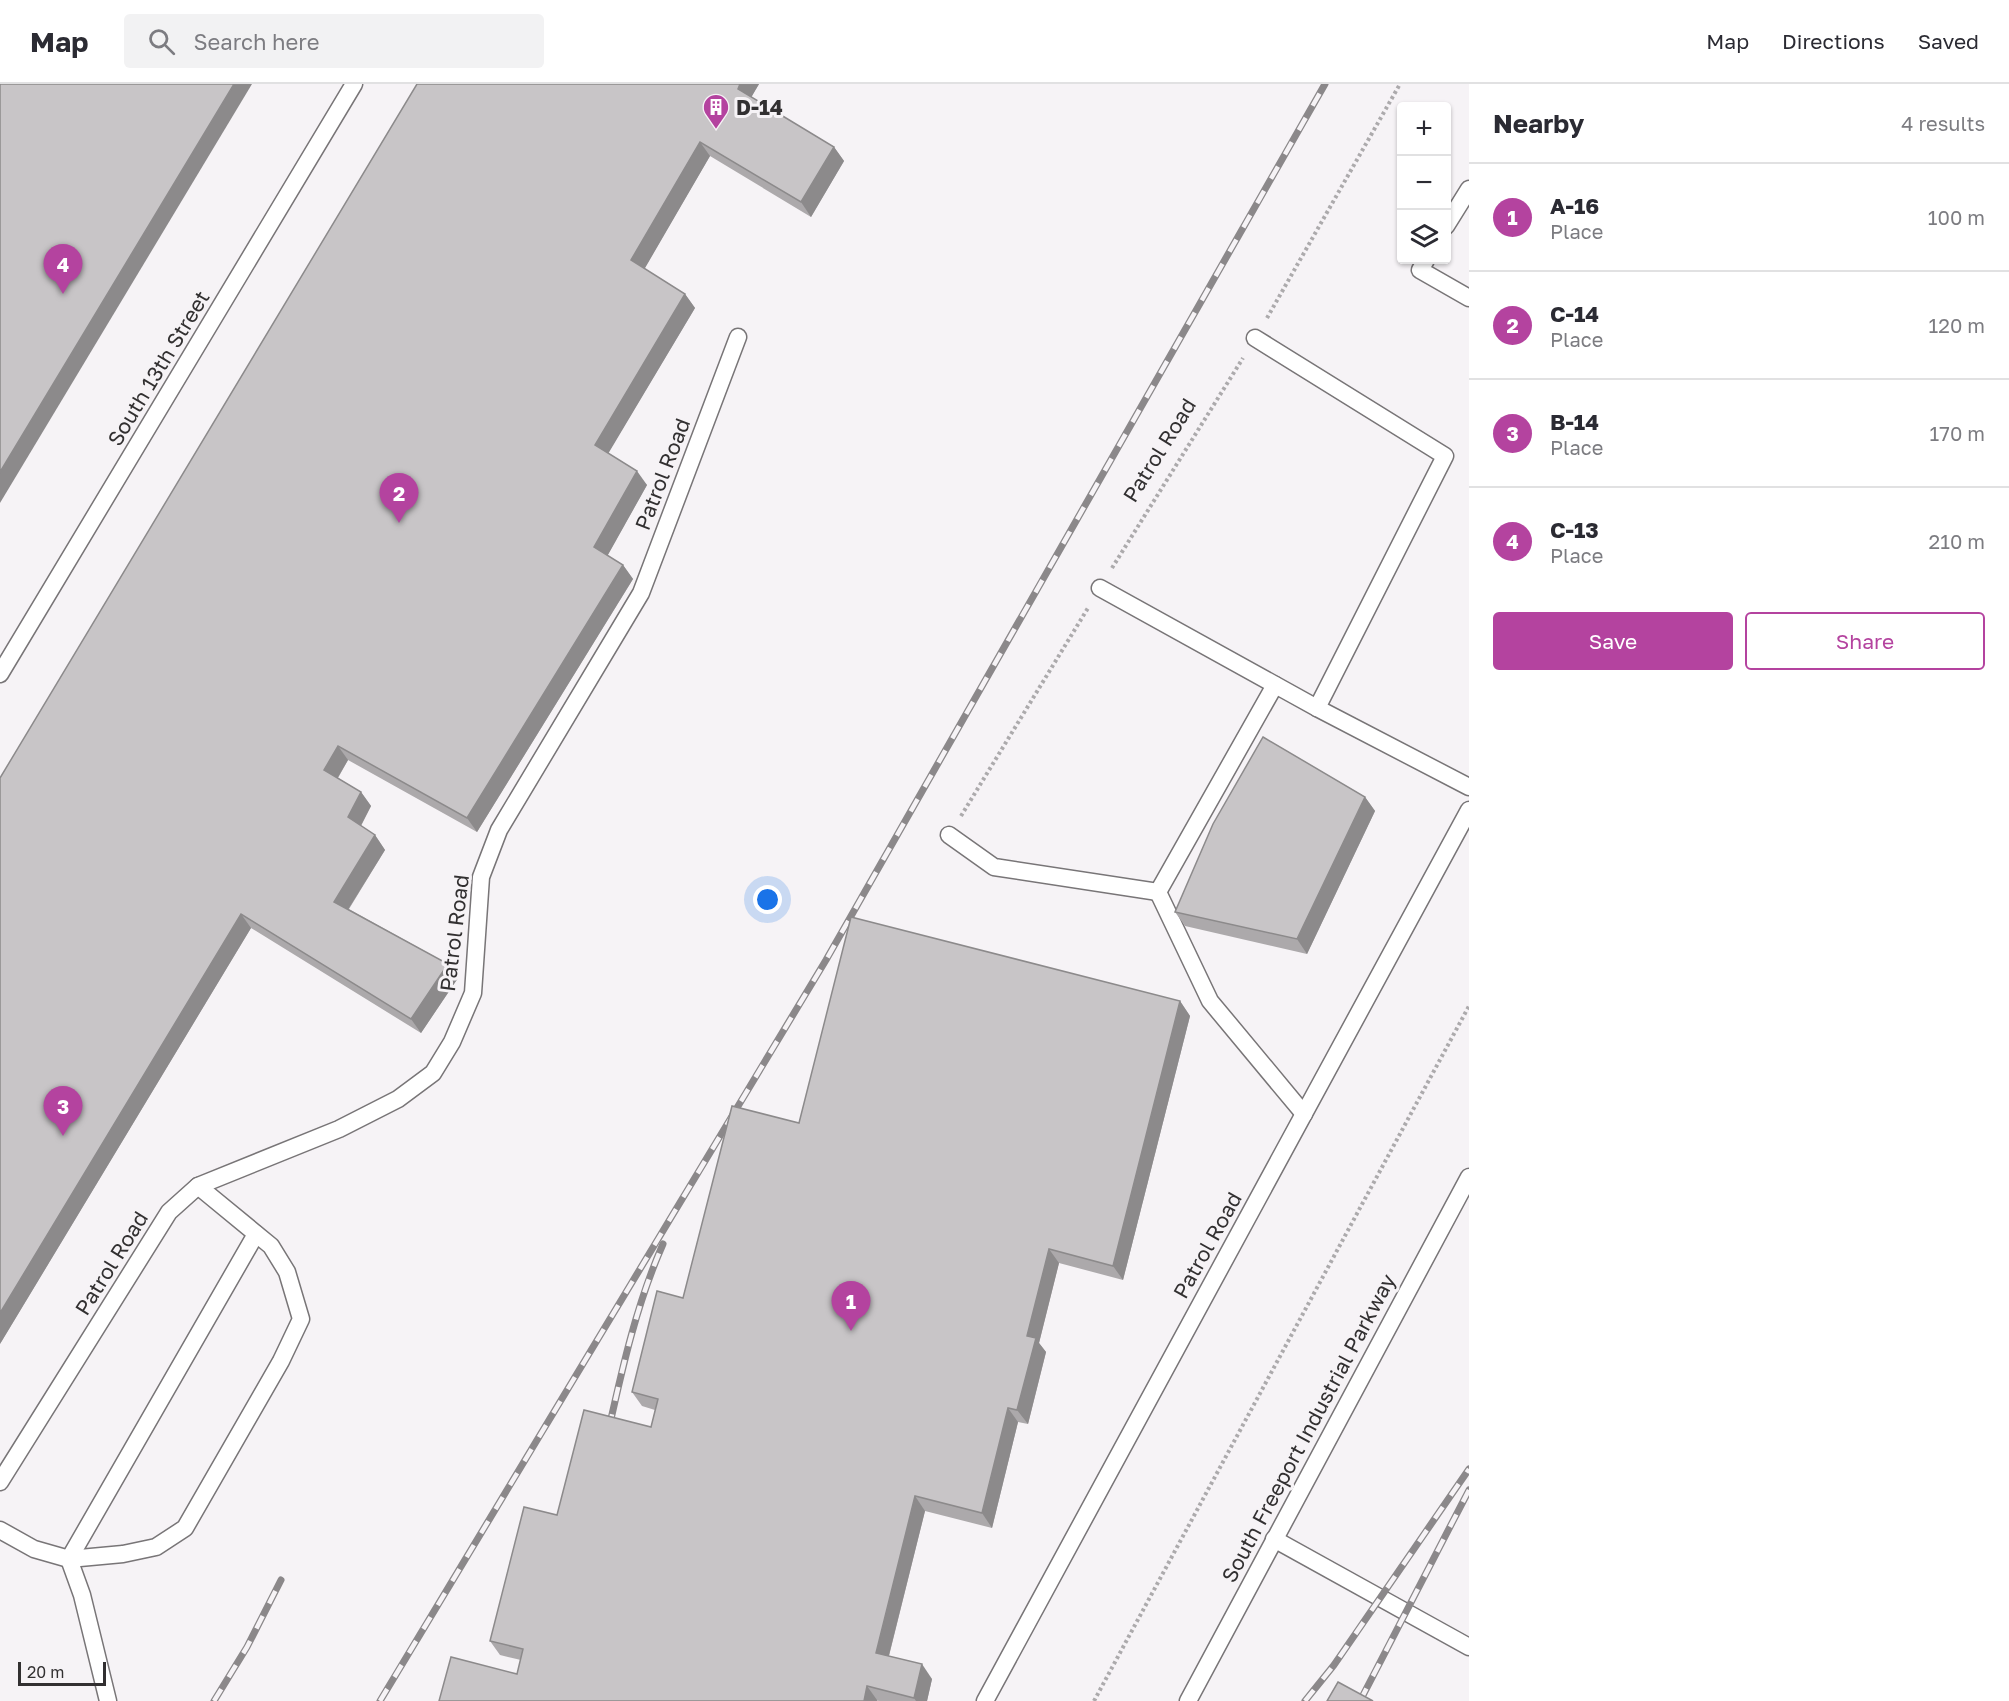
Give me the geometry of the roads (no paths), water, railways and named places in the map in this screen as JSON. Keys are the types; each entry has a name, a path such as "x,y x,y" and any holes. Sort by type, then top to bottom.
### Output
{"lane":[{"name":"South 13th Street","path":"0,674 6,651 354,84"},
{"path":"1451,218 1469,189"},
{"path":"1424,264 1420,270 1469,298"},
{"name":"Patrol Road","path":"0,1482 169,1212 198,1186 339,1128 398,1099 433,1073 452,1042 473,993 481,877 499,830 641,593 738,338"},
{"path":"1255,338 1445,456 1317,708"},
{"path":"1100,588 1317,708 1469,787"},
{"path":"1158,892 1275,685"},
{"name":"Patrol Road","path":"985,1701 1469,810"},
{"path":"949,836 994,867 1158,892"},
{"path":"1158,892 1210,1001 1304,1114"},
{"name":"South Freeport Industrial Parkway","path":"1188,1701 1469,1177"},
{"path":"0,1530 34,1549 69,1558 123,1554 156,1547 184,1528 202,1499 281,1361 301,1319 287,1272 271,1245 198,1186"},
{"path":"108,1701 82,1595 69,1558 256,1234"},
{"path":"1274,1539 1469,1647"}],"railway":[{"path":"380,1701 826,960 1325,84"},
{"path":"609,1428 638,1312 663,1244"},
{"path":"1305,1701 1334,1665 1469,1469"},
{"path":"1360,1701 1469,1490"},
{"path":"214,1701 247,1647 281,1580"}],"place":[{"name":"D-14","path":"716,130"},
{"name":"C-13","path":"63,294"},
{"name":"C-14","path":"399,523"},
{"name":"B-14","path":"63,1136"},
{"name":"A-16","path":"851,1331"}]}
